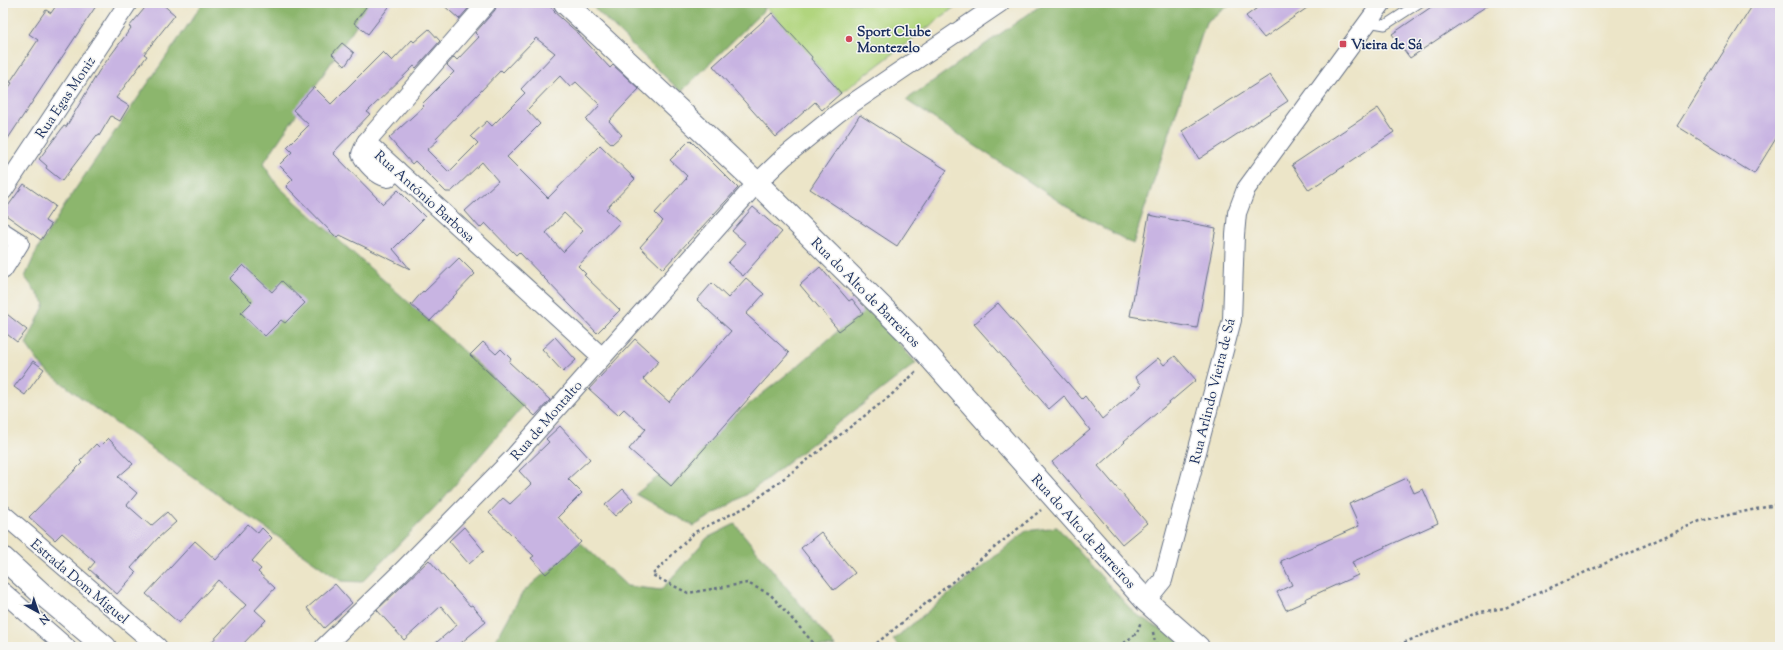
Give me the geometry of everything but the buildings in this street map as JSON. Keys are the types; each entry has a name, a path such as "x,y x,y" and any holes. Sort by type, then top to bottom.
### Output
{"street":[{"name":"Rua Egas Moniz","path":"3,191 128,3"},
{"name":"Rua António Barbosa","path":"487,3 366,142 602,357"},
{"name":"Rua do Alto de Barreiros","path":"565,3 757,183 910,335 1146,601 1198,647"},
{"name":"Rua de Montalto","path":"324,647 399,574 511,460 757,183 784,158 838,113 1000,3"},
{"name":"Rua Arlindo Vieira de Sá","path":"1146,601 1163,580 1232,320 1234,235 1237,213 1246,188 1382,3"},
{"path":"3,232 20,243 3,270"},
{"name":"Estrada Dom Miguel","path":"3,514 158,647"},
{"path":"3,558 42,594 103,646"},
{"path":"3,592 66,647"}],"lane":[{"path":"1368,22 1385,25 1419,3"}],"path":[{"path":"817,647 770,594 747,583 688,593 652,575 695,532 748,506 889,397 931,358"},
{"path":"872,647 1055,498"},
{"path":"1393,647 1480,612 1505,608 1700,521 1780,504"},
{"path":"1119,647 1137,633 1146,601"}],"green space":[{"path":"203,3 371,3 263,164 279,187 524,405 441,501 362,582 341,581 97,410 43,368 26,344 45,304 25,277 37,250 72,194"},
{"path":"589,3 761,3 765,9 681,92"},
{"path":"761,3 960,3 841,93 772,13"},
{"path":"1044,3 1232,3 1206,22 1133,244 1075,212 906,100"},
{"path":"866,307 916,363 746,495 694,526 636,494 801,363"},
{"path":"735,524 835,647 492,647 523,592 580,542 627,586 661,590 707,538"},
{"path":"1057,527 1134,613 1180,641 1186,647 900,647 893,640 1026,531"}],"place":[{"name":"Sport Clube Montezelo","path":"849,39"},
{"name":"Vieira de Sá","path":"1343,44"}]}
